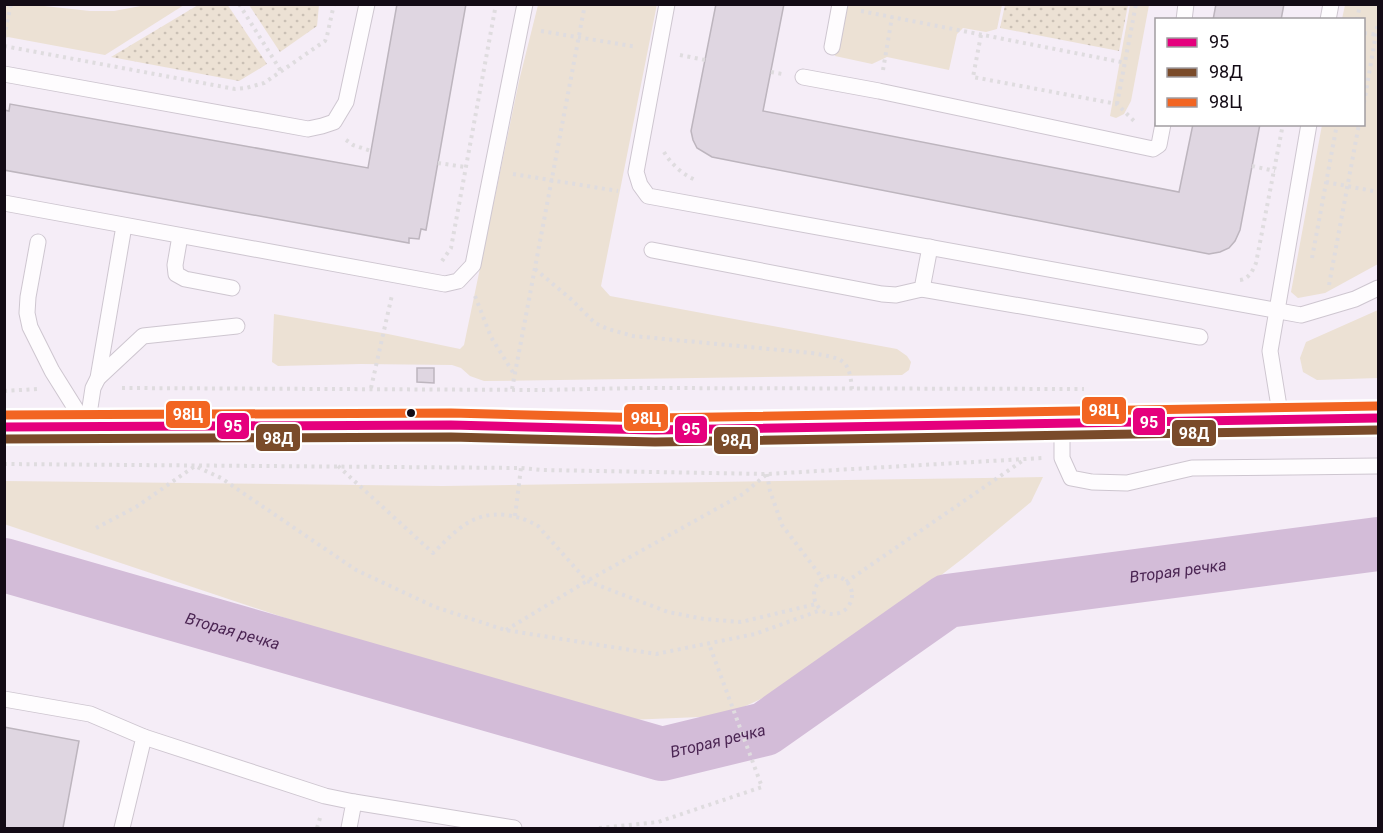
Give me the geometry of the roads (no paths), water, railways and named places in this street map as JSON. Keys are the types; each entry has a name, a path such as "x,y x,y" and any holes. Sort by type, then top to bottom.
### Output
{"main road":[{"path":"4,427 451,425 655,430 1378,418"}],"lane":[{"path":"4,74 308,129 334,122 346,102 367,4"},
{"path":"4,203 445,284 458,281 473,265 525,4"},
{"path":"667,4 636,172 640,185 648,196 1301,315 1355,299 1378,288"},
{"path":"832,47 840,4"},
{"path":"804,77 1153,149 1159,145 1163,126"},
{"path":"1281,419 1270,351 1309,126"},
{"path":"87,427 124,226"},
{"path":"180,236 175,266 176,274 185,279 232,288"},
{"path":"38,242 28,297 27,313 30,327 52,371 87,427"},
{"path":"922,289 930,247"},
{"path":"652,250 882,294 896,295 922,289 1200,337"},
{"path":"96,383 143,336 237,326"},
{"path":"1062,423 1062,458 1071,478 1092,482 1127,483 1192,468 1378,466"},
{"path":"4,699 90,714 144,737 325,796 514,828"},
{"path":"122,828 144,737"},
{"path":"349,828 354,802"}],"waterway":[{"name":"Вторая речка","path":"4,565 662,754 765,729 947,601 1378,544"}]}
